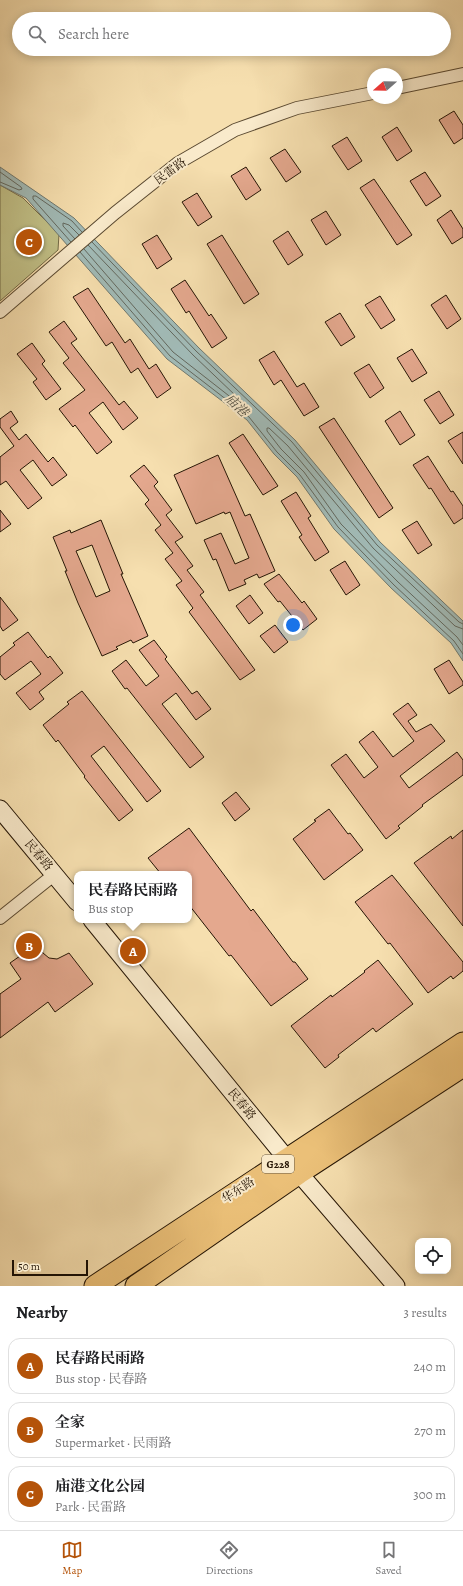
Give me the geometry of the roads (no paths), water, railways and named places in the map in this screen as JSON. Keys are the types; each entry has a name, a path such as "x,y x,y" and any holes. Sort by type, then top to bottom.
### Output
{"highway":[{"name":"华东路","path":"136,1286 293,1166 463,1043"},
{"name":"华东路","path":"95,1286 293,1166 463,1066"}],"street":[{"path":"403,87 463,74"},
{"name":"民雷路","path":"0,312 115,213 178,163 235,130 297,108 367,93"},
{"name":"民春路","path":"0,809 74,898"},
{"path":"0,918 55,874"},
{"name":"民春路","path":"94,923 293,1166 396,1286"}],"water":[{"name":"庙港","path":"0,167 74,218 199,348 295,440 380,542 463,621 463,661 451,643 391,588 334,529 297,477 274,454 247,420 167,359 26,198 0,185"}],"place":[{"name":"庙港文化公园","path":"29,242"},
{"name":"全家","path":"29,946"},
{"name":"民春路民雨路","path":"133,951"}]}
